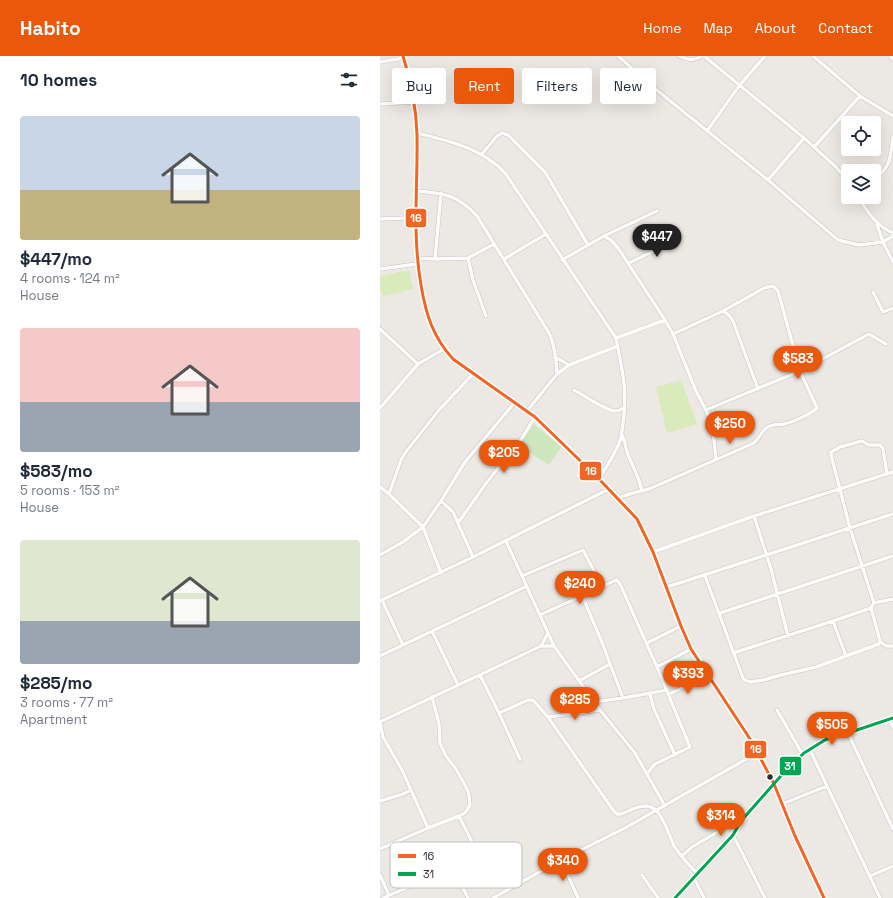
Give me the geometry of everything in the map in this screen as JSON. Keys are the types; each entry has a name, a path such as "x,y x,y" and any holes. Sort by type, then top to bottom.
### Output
{"street":[{"path":"618,56 653,87 768,180 838,240 859,245 883,242 893,236"},
{"path":"679,56 687,60 692,60 703,56 804,138 841,173"},
{"path":"707,131 739,86 765,56"},
{"path":"813,56 860,96 893,116"},
{"path":"890,56 893,59"},
{"path":"380,62 404,57 407,68"},
{"path":"814,147 860,96"},
{"path":"380,104 392,103"},
{"path":"414,104 417,133 415,217 416,258 427,315 436,336 444,349 453,359 534,417 599,479 637,519 654,552 691,649 752,742 774,784 807,864 824,898"},
{"path":"417,133 457,143 482,154 497,164 505,173 562,260 616,338 622,362 625,389 621,433 618,446 599,479"},
{"path":"482,154 497,136 502,133 508,135 545,172 588,245"},
{"path":"881,174 889,162 893,137"},
{"path":"768,180 804,138"},
{"path":"416,191 441,193 453,196 477,216 549,333 556,357 557,374"},
{"path":"435,259 441,193"},
{"path":"863,204 877,223 884,229 893,233"},
{"path":"562,260 604,236 657,211"},
{"path":"380,219 408,218"},
{"path":"877,223 883,242 893,262"},
{"path":"504,259 546,234"},
{"path":"604,236 611,240 628,263 673,334 696,391 706,410 713,430 716,459"},
{"path":"628,263 679,239"},
{"path":"416,258 468,258 494,244"},
{"path":"468,258 473,280 486,316"},
{"path":"380,269 417,264"},
{"path":"618,498 649,489 754,443 759,439 766,428 793,421 816,409 817,406 800,371 778,291 773,286 764,288 722,311 673,334"},
{"path":"873,292 883,312 893,308"},
{"path":"722,311 729,315 734,321 758,389"},
{"path":"616,338 665,320"},
{"path":"380,329 418,364"},
{"path":"706,410 800,371 869,334 886,344"},
{"path":"527,411 557,374 569,365 618,346"},
{"path":"380,408 418,364 444,349"},
{"path":"556,357 569,365"},
{"path":"389,494 400,460 439,410 473,374"},
{"path":"574,390 614,411 624,408"},
{"path":"380,555 403,542 423,527 465,462 515,402"},
{"path":"458,523 487,482 522,438 534,417"},
{"path":"621,433 642,491"},
{"path":"733,652 833,622 871,608 874,603 850,528 830,455 831,452 840,447 862,441 869,445 880,444 883,449 887,474"},
{"path":"716,452 724,456"},
{"path":"654,552 754,516 893,472"},
{"path":"380,487 423,527 441,573"},
{"path":"402,645 381,601 441,573 609,489"},
{"path":"441,501 453,512 473,557"},
{"path":"667,587 705,576 893,514"},
{"path":"754,516 778,594 788,636"},
{"path":"506,540 554,646 600,710 635,753 665,806"},
{"path":"522,576 583,550 602,586"},
{"path":"720,613 893,556"},
{"path":"705,576 743,678 750,682 816,667 872,648 879,644 880,641"},
{"path":"540,615 617,580 647,643 690,747 652,766 647,774"},
{"path":"380,656 527,586"},
{"path":"582,595 623,698"},
{"path":"874,603 893,600"},
{"path":"871,608 880,641 886,646 893,646"},
{"path":"833,622 846,656"},
{"path":"647,643 681,626"},
{"path":"432,631 458,685"},
{"path":"541,646 548,633"},
{"path":"428,828 394,755 382,736 380,722 541,646 554,646"},
{"path":"657,667 691,649"},
{"path":"579,681 610,664"},
{"path":"480,675 520,759"},
{"path":"669,694 700,680"},
{"path":"594,702 667,690"},
{"path":"650,694 654,709 675,755"},
{"path":"396,842 459,816 470,806 469,794 456,769 446,756 440,743 439,724 432,697"},
{"path":"499,713 528,700 533,700 548,717 608,804 617,814 646,806 650,806 657,810 674,845 698,874"},
{"path":"548,717 600,710"},
{"path":"776,710 802,755"},
{"path":"675,898 733,835 741,822 787,769 802,755 825,740 837,735 848,733 891,719 893,727"},
{"path":"848,733 893,829"},
{"path":"810,750 880,898"},
{"path":"522,882 561,860 665,806 757,754"},
{"path":"782,804 827,786"},
{"path":"380,801 411,790"},
{"path":"459,816 472,842"},
{"path":"682,856 692,847 732,824 738,821 741,822"},
{"path":"733,835 765,898"},
{"path":"380,849 390,845"},
{"path":"561,860 578,898"},
{"path":"870,876 893,866"},
{"path":"380,875 389,895"},
{"path":"642,875 658,898"},
{"path":"694,878 704,898"},
{"path":"384,898 406,888"},
{"path":"463,888 468,898"},
{"path":"493,898 512,888"}],"green space":[{"path":"409,270 413,289 383,296 380,289 380,276"},
{"path":"681,380 697,424 667,433 656,387"},
{"path":"534,424 561,447 549,465 519,446"}],"transit line":[{"name":"16","path":"403,56 413,94 416,114 416,228 418,266 425,306 435,334 453,359 535,417 599,479 637,519 653,552 691,649 752,742 774,784 795,836 824,898"},
{"name":"31","path":"675,898 733,835 741,821 787,769 804,753 825,740 837,735 848,733 893,718"}]}
